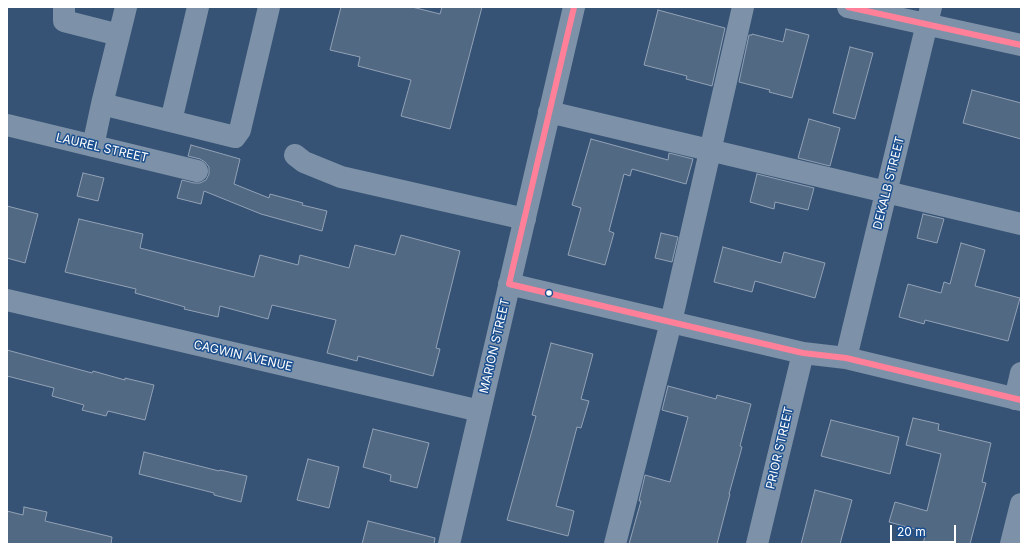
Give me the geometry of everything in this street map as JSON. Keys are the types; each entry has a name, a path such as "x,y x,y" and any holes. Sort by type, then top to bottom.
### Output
{"street":[{"path":"64,7 64,21 119,35"},
{"path":"93,146 126,7"},
{"path":"171,121 198,7"},
{"path":"102,104 235,137 240,130 269,7"},
{"name":"MARION STREET","path":"449,544 574,7"},
{"path":"615,544 671,322 743,7"},
{"path":"848,7 929,15"},
{"path":"896,7 929,15 1021,45"},
{"name":"DEKALB STREET","path":"846,358 929,15"},
{"path":"550,112 711,149 886,193 1021,224"},
{"name":"LAUREL STREET","path":"7,125 197,171"},
{"path":"295,155 304,162 341,177 525,219"},
{"path":"510,284 803,353 846,358 1018,400 1021,373"},
{"name":"CAGWIN AVENUE","path":"7,300 480,411"},
{"name":"PRIOR STREET","path":"757,544 803,353"},
{"path":"1012,544 1021,504"}],"building":[{"path":"341,7 412,7 440,14 442,7 482,7 450,129 401,116 411,80 358,66 360,57 330,50"},
{"path":"658,10 725,28 712,86 686,79 687,76 644,65"},
{"path":"786,29 809,35 792,98 769,92 770,90 739,82 749,35 752,34 783,42"},
{"path":"850,47 873,53 855,119 833,113"},
{"path":"972,90 1021,103 1021,139 963,123"},
{"path":"809,119 840,128 830,166 798,158"},
{"path":"591,139 668,160 669,153 693,159 686,184 632,169 630,176 624,174 609,231 614,233 605,265 568,255 581,208 572,205"},
{"path":"191,145 240,159 234,184 269,198 270,194 303,203 302,205 327,211 322,231 261,214 204,191 201,204 177,198 182,180 200,183 206,180 209,174 209,167 205,162 188,156"},
{"path":"83,173 104,178 98,201 77,196"},
{"path":"757,174 814,188 808,210 775,202 774,209 750,202"},
{"path":"7,206 38,214 25,263 7,258"},
{"path":"923,214 944,219 937,243 917,238"},
{"path":"79,219 143,234 140,248 254,277 260,255 298,265 300,255 349,268 355,245 395,255 401,235 460,251 436,348 440,349 433,376 358,356 357,361 327,353 336,320 272,305 268,319 220,306 218,317 184,309 185,307 135,293 136,289 65,272"},
{"path":"661,233 678,237 672,262 655,258"},
{"path":"961,243 985,250 975,286 1020,298 1008,341 925,320 924,324 899,317 908,284 941,293 944,282 950,284"},
{"path":"723,247 781,263 784,252 825,263 815,298 755,281 752,292 714,282"},
{"path":"551,343 593,354 581,399 589,401 581,428 577,427 556,506 574,511 568,536 507,520 536,416 532,415"},
{"path":"7,350 92,373 93,371 125,380 125,378 154,385 145,420 108,411 106,416 82,410 84,405 52,396 54,388 7,376"},
{"path":"668,386 716,399 717,395 751,404 740,446 742,447 717,544 629,544 641,501 639,501 645,475 670,482 688,417 662,410"},
{"path":"913,418 939,424 938,430 991,443 982,482 986,483 970,544 923,544 926,532 889,522 895,502 927,511 941,454 906,445"},
{"path":"831,420 899,437 890,474 821,456"},
{"path":"373,429 429,443 417,488 390,481 391,475 363,467"},
{"path":"144,452 219,471 247,476 241,502 214,495 214,493 139,474"},
{"path":"308,459 339,467 329,508 297,500"},
{"path":"815,490 852,500 840,544 801,544"},
{"path":"24,507 47,512 45,521 112,537 111,544 7,544 7,511 23,515"},
{"path":"368,521 435,538 434,544 362,544"}],"transit line":[{"path":"574,7 509,284 803,353 846,358 1021,400"},
{"path":"848,7 1021,45"}]}
